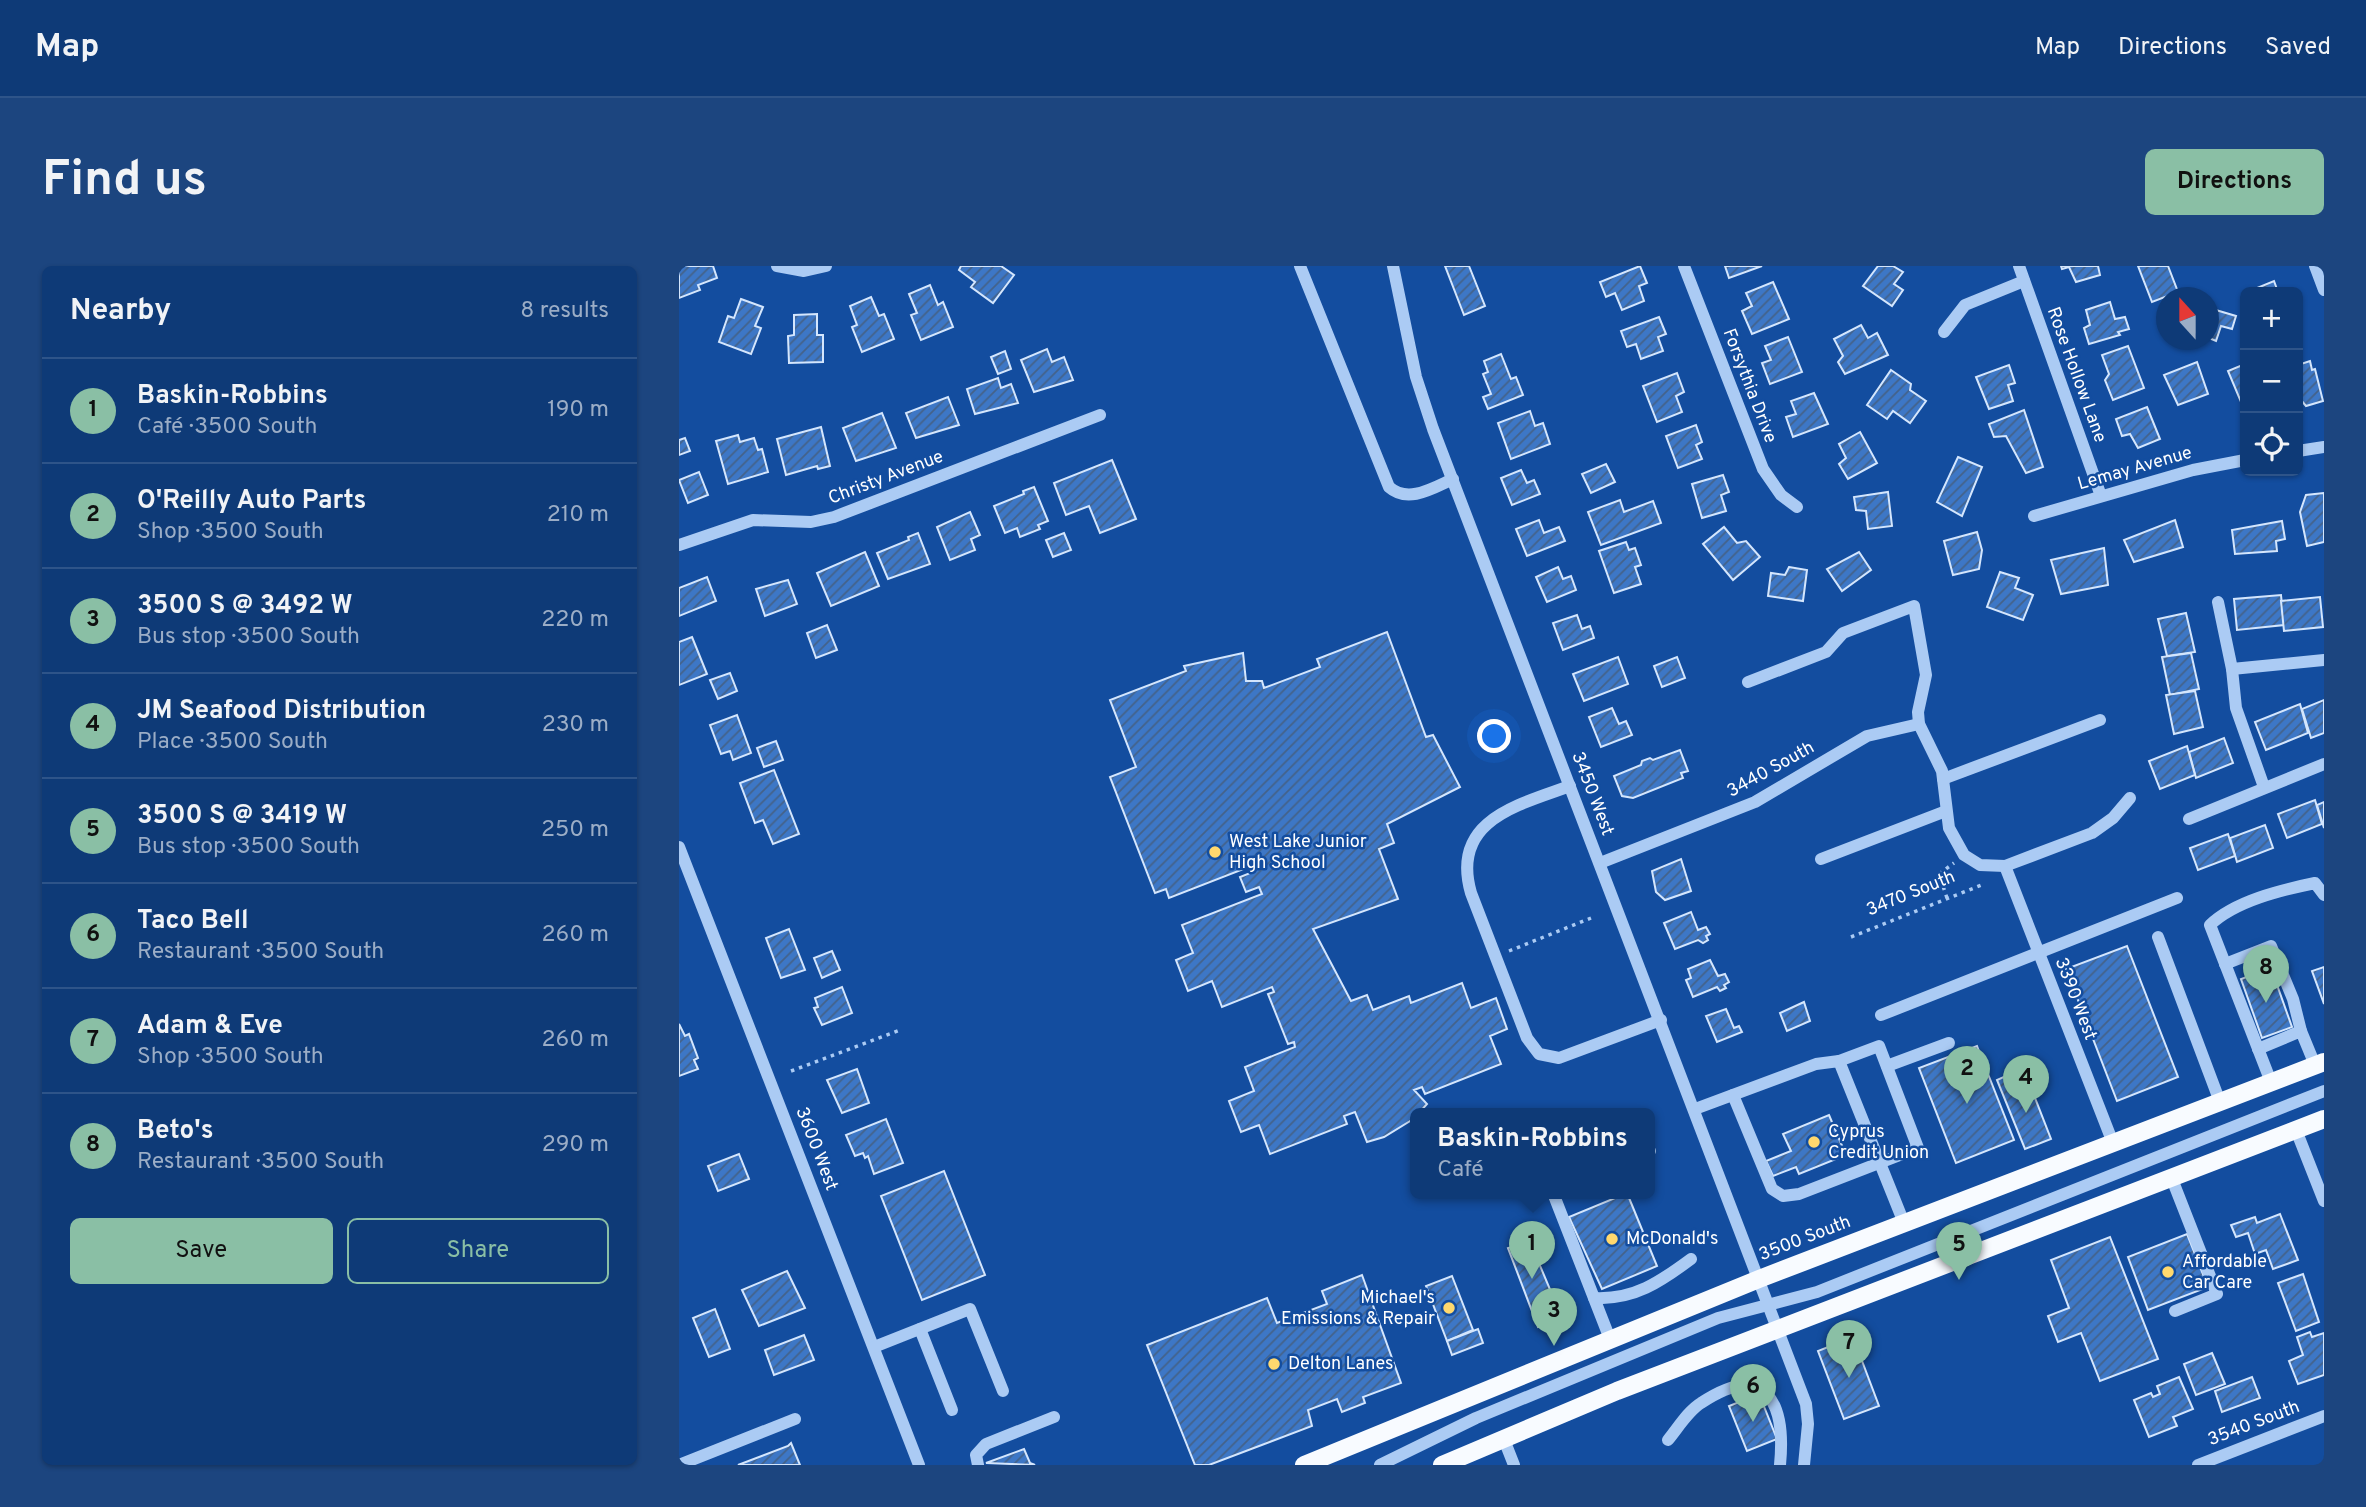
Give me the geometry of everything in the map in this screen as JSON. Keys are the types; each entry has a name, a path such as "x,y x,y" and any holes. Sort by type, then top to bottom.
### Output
{"main road":[{"name":"3500 South","path":"1304,1465 1759,1279 2320,1063"},
{"path":"1443,1465 1503,1437 2324,1119"}],"street":[{"path":"778,266 804,271 826,266"},
{"path":"1300,266 1389,487 1396,493 1415,495 1453,479"},
{"name":"3450 West","path":"1393,266 1416,377 1453,479 1808,1410 1804,1465"},
{"name":"Forsythia Drive","path":"1684,266 1763,469 1781,495 1797,507"},
{"name":"Rose Hollow Lane","path":"2019,266 2101,496"},
{"path":"2315,266 2324,290"},
{"path":"1944,332 1965,305 2024,281"},
{"name":"Christy Avenue","path":"679,545 753,520 811,522 834,517 1100,415"},
{"path":"2303,450 2324,447"},
{"name":"Lemay Avenue","path":"2035,516 2193,470 2240,461"},
{"path":"2217,602 2232,668 2237,709 2264,787"},
{"path":"1748,682 1826,652 1843,633 1914,606 1926,675 1918,712 1919,724 1927,746 1939,763 1952,837 1964,855 1980,865 2005,866 2092,833 2113,818 2130,798"},
{"path":"2232,668 2324,660"},
{"path":"1943,779 2100,720"},
{"name":"3440 South","path":"1600,863 1755,802 1867,736 1919,724"},
{"path":"2189,819 2324,764"},
{"path":"1570,786 1503,812 1485,825 1469,851 1467,873 1471,893 1530,1044 1539,1054 1551,1058 1661,1020"},
{"path":"1821,859 1946,811"},
{"name":"3600 West","path":"679,846 919,1465"},
{"name":"3390 West","path":"2005,866 2113,1143"},
{"path":"2271,1082 2210,925 2224,912 2297,887 2315,883 2324,895"},
{"path":"1881,1015 2177,898"},
{"path":"2158,937 2220,1102"},
{"path":"2225,964 2271,946 2293,999 2301,1031 2320,1063"},
{"path":"2258,1049 2301,1031"},
{"path":"1887,1066 1949,1043"},
{"path":"1695,1109 1816,1064 1839,1061 1879,1046 1918,1148 1799,1194 1783,1196 1772,1189 1733,1095"},
{"path":"1839,1061 1905,1223"},
{"path":"1380,1465 1476,1418 1718,1318 1817,1292 2324,1091"},
{"path":"2296,1130 2318,1168 2324,1201"},
{"path":"2172,1179 2217,1294 2175,1311"},
{"path":"1555,1199 1610,1339"},
{"path":"1594,1298 1617,1299 1659,1283 1691,1259"},
{"path":"874,1347 970,1309 1003,1391"},
{"path":"920,1329 953,1410"},
{"path":"1668,1440 1699,1403 1742,1385 1757,1385 1767,1394 1781,1429 1780,1465"},
{"name":"3540 South","path":"2197,1465 2324,1416"},
{"path":"978,1465 976,1455 986,1444 1054,1417"},
{"path":"679,1465 795,1419"},
{"path":"1503,1437 1514,1465"}],"path":[{"path":"1940,874 1947,898"},
{"name":"3470 South","path":"1851,937 1984,884"},
{"path":"1508,951 1591,918"},
{"path":"792,1071 900,1030"}],"building":[{"path":"679,266 713,266 717,278 698,285 700,290 679,298"},
{"path":"961,266 1001,266 1014,275 993,303 971,287 975,282 959,270"},
{"path":"1445,266 1469,266 1485,306 1464,315"},
{"path":"1640,266 1647,283 1639,286 1644,301 1622,310 1615,293 1606,297 1600,282"},
{"path":"1725,266 1762,266 1729,278"},
{"path":"1878,266 1893,266 1903,272 1894,284 1903,290 1892,306 1863,286"},
{"path":"2061,266 2098,266 2100,275 2076,282 2069,267 2062,269"},
{"path":"2138,266 2168,266 2176,287 2156,287 2156,300 2152,302"},
{"path":"2274,281 2276,287 2259,287"},
{"path":"1773,282 1789,319 1752,334 1742,311 1752,306 1746,293"},
{"path":"930,285 938,305 943,302 953,327 921,340 911,315 917,313 909,294"},
{"path":"871,297 879,316 884,314 894,339 862,352 852,327 857,325 850,306"},
{"path":"741,299 763,307 755,326 761,328 751,354 719,342 728,316 734,318"},
{"path":"2110,302 2115,319 2125,317 2129,329 2118,332 2120,335 2089,344 2084,328 2090,325 2086,310"},
{"path":"2219,311 2236,316 2232,329 2221,326 2219,332"},
{"path":"817,314 817,335 823,335 823,362 789,363 788,336 794,335 794,315"},
{"path":"1659,317 1666,334 1658,337 1663,351 1641,359 1636,344 1627,347 1621,331"},
{"path":"1861,325 1868,338 1877,333 1888,355 1845,374 1838,362 1843,356 1834,339"},
{"path":"1788,337 1802,372 1770,384 1762,363 1771,360 1765,346"},
{"path":"2128,346 2144,388 2113,400 2105,380 2109,374 2102,355"},
{"path":"1047,349 1052,362 1064,357 1073,380 1034,392 1021,360"},
{"path":"1005,351 1011,369 998,374 991,357"},
{"path":"1501,354 1511,379 1516,377 1523,395 1488,409 1483,397 1491,394 1483,374 1488,372 1484,361"},
{"path":"2310,361 2312,370 2315,369 2323,401 2306,406 2303,402 2303,363"},
{"path":"2197,362 2208,394 2178,405 2164,375"},
{"path":"2009,365 2015,383 2008,385 2013,401 1989,409 1976,377"},
{"path":"2240,366 2240,400 2228,371"},
{"path":"1891,370 1911,384 1910,390 1926,401 1910,423 1893,411 1887,419 1867,405"},
{"path":"1677,373 1684,392 1676,396 1682,412 1657,422 1643,386"},
{"path":"998,378 1001,388 1011,384 1018,403 975,414 967,389"},
{"path":"1814,393 1828,424 1793,437 1786,417 1796,414 1791,401"},
{"path":"948,397 959,425 916,438 906,413"},
{"path":"2147,407 2160,439 2138,448 2130,434 2122,436 2116,419"},
{"path":"2024,410 2043,467 2026,473 2006,436 1994,437 1989,424"},
{"path":"1530,411 1535,426 1543,423 1550,444 1511,459 1498,423"},
{"path":"882,413 896,448 856,461 843,428"},
{"path":"1696,425 1702,442 1696,445 1702,459 1678,468 1666,436"},
{"path":"821,427 830,466 818,469 817,466 786,475 777,439"},
{"path":"1860,432 1877,463 1848,479 1839,464 1846,458 1839,444"},
{"path":"738,435 740,442 754,438 758,450 762,449 768,472 728,484 716,441"},
{"path":"685,438 690,451 679,455 679,440"},
{"path":"1958,457 1982,467 1962,516 1937,502"},
{"path":"1112,460 1136,519 1100,533 1089,506 1066,515 1054,483"},
{"path":"1606,464 1615,482 1591,493 1582,474"},
{"path":"1521,470 1527,483 1534,480 1540,494 1512,505 1501,478"},
{"path":"699,472 708,495 688,503 679,480"},
{"path":"1723,475 1729,492 1721,495 1726,511 1702,518 1692,484"},
{"path":"1034,487 1048,521 1038,525 1040,529 1020,537 1017,528 1005,533 994,506"},
{"path":"1888,492 1892,526 1868,529 1866,511 1856,510 1854,497"},
{"path":"2324,493 2324,542 2307,546 2300,512 2306,495"},
{"path":"1620,500 1624,512 1653,501 1661,523 1601,545 1588,512"},
{"path":"970,512 980,535 971,539 975,550 950,560 937,527"},
{"path":"1539,520 1544,533 1559,527 1565,541 1527,556 1516,529"},
{"path":"2175,520 2183,547 2134,562 2124,540"},
{"path":"2282,521 2285,539 2276,541 2277,551 2235,554 2232,530"},
{"path":"1724,527 1737,543 1746,541 1760,557 1733,580 1703,544"},
{"path":"1977,532 1982,550 1979,569 1953,575 1944,541"},
{"path":"918,533 930,564 888,579 877,553 909,540 908,537"},
{"path":"1064,533 1071,550 1053,557 1046,540"},
{"path":"1626,542 1629,550 1635,548 1641,565 1635,567 1641,584 1614,593 1599,551"},
{"path":"2104,548 2108,585 2061,594 2051,560"},
{"path":"865,552 879,586 831,606 817,573"},
{"path":"1859,552 1871,570 1842,591 1827,569"},
{"path":"1558,567 1563,579 1571,576 1576,590 1547,602 1536,577"},
{"path":"1789,567 1807,570 1803,601 1768,596 1771,573 1785,575"},
{"path":"2000,572 2019,578 2015,588 2033,595 2023,620 1987,607"},
{"path":"707,577 716,601 679,616 679,588"},
{"path":"788,580 797,604 765,616 756,589"},
{"path":"2281,595 2284,625 2237,630 2234,599"},
{"path":"2320,597 2323,627 2284,631 2281,601"},
{"path":"2186,613 2195,652 2167,656 2158,619"},
{"path":"1577,615 1582,629 1590,626 1594,638 1563,650 1553,623"},
{"path":"827,625 837,650 816,658 807,633"},
{"path":"1387,632 1426,737 1433,735 1460,787 1387,824 1394,843 1379,849 1398,899 1313,929 1351,1001 1367,995 1373,1010 1409,996 1411,1003 1462,983 1471,1008 1496,998 1507,1029 1490,1036 1501,1064 1425,1094 1422,1087 1414,1090 1427,1104 1423,1108 1410,1108 1410,1121 1384,1137 1367,1142 1355,1112 1344,1116 1347,1124 1270,1154 1259,1125 1241,1132 1229,1101 1254,1091 1245,1067 1295,1047 1294,1042 1288,1044 1268,994 1274,992 1272,987 1222,1007 1212,981 1188,991 1176,960 1193,953 1182,925 1262,894 1259,887 1246,892 1240,877 1253,872 1251,866 1169,898 1166,889 1155,893 1110,777 1136,767 1110,700 1186,671 1184,666 1243,653 1246,681 1262,681 1264,688 1320,667 1317,659"},
{"path":"692,637 707,674 679,685 679,642"},
{"path":"2191,653 2199,689 2170,695 2162,657"},
{"path":"1618,657 1628,684 1584,701 1573,674"},
{"path":"1677,657 1685,678 1662,687 1654,666"},
{"path":"730,673 737,691 718,699 710,680"},
{"path":"2195,691 2203,727 2174,734 2166,695"},
{"path":"2324,700 2324,733 2311,738 2302,709"},
{"path":"2300,704 2308,733 2266,750 2255,722"},
{"path":"1612,708 1619,724 1626,721 1632,735 1601,747 1589,717"},
{"path":"737,715 751,753 733,760 730,751 721,754 710,725"},
{"path":"2224,738 2233,763 2196,778 2189,752"},
{"path":"776,741 783,760 764,767 757,748"},
{"path":"2187,746 2195,775 2160,789 2149,761"},
{"path":"1680,750 1688,771 1681,773 1683,778 1633,798 1622,796 1614,776 1641,765 1642,761"},
{"path":"774,770 799,834 773,844 763,820 755,823 740,783"},
{"path":"2315,800 2322,824 2287,838 2278,814"},
{"path":"2324,802 2324,828 2317,805"},
{"path":"2265,825 2273,848 2237,862 2230,838"},
{"path":"2228,834 2235,856 2198,870 2190,848"},
{"path":"1681,859 1691,891 1665,900 1656,892 1652,871"},
{"path":"1691,912 1698,930 1706,927 1710,934 1706,936 1708,940 1703,943 1698,940 1675,949 1664,923"},
{"path":"789,929 805,970 781,978 766,938"},
{"path":"2127,946 2178,1077 2117,1101 2066,969"},
{"path":"832,951 840,970 822,978 814,958"},
{"path":"1710,960 1718,976 1725,974 1729,982 1724,985 1726,988 1720,991 1717,987 1693,997 1686,980 1691,978 1688,969"},
{"path":"2324,967 2324,1004 2312,971"},
{"path":"2271,968 2292,1027 2262,1038 2241,979"},
{"path":"842,987 852,1013 822,1025 814,1008 818,1007 815,998"},
{"path":"1804,1002 1810,1021 1787,1031 1780,1013"},
{"path":"1726,1009 1734,1028 1739,1026 1742,1032 1717,1042 1706,1016"},
{"path":"679,1024 685,1036 689,1034 698,1058 694,1060 698,1069 679,1076"},
{"path":"1977,1046 2014,1140 1956,1163 1919,1068"},
{"path":"857,1069 869,1103 842,1113 827,1080"},
{"path":"2017,1071 2024,1088 2030,1085 2051,1139 2025,1149 1997,1080"},
{"name":"Cyprus Credit Union","path":"1829,1115 1846,1155 1799,1174 1796,1167 1773,1176 1766,1161 1791,1151 1783,1134"},
{"path":"886,1119 903,1163 874,1174 868,1156 865,1158 863,1153 855,1156 846,1135"},
{"path":"739,1154 749,1179 718,1191 708,1166"},
{"path":"944,1171 985,1275 922,1300 881,1196"},
{"name":"McDonald's","path":"1612,1199 1629,1199 1657,1266 1602,1289 1569,1217"},
{"path":"2280,1214 2298,1260 2273,1269 2266,1250 2255,1254 2248,1233 2236,1237 2231,1225 2255,1217 2257,1223"},
{"name":"Affordable Car Care","path":"2187,1234 2208,1287 2148,1310 2128,1257"},
{"path":"2110,1237 2158,1359 2100,1381 2081,1333 2058,1342 2048,1316 2069,1308 2051,1260"},
{"path":"1523,1243 1526,1251 1533,1249 1562,1318 1538,1327 1508,1248"},
{"path":"787,1271 805,1308 759,1326 742,1290"},
{"path":"2303,1274 2319,1322 2296,1331 2278,1283"},
{"name":"Delton Lanes","path":"1362,1275 1401,1383 1363,1397 1365,1403 1342,1412 1337,1399 1308,1410 1312,1426 1209,1465 1195,1465 1147,1345 1267,1298 1277,1323 1327,1304 1322,1291"},
{"name":"Michael's Emissions & Repair","path":"1452,1276 1473,1330 1447,1341 1426,1286"},
{"path":"715,1309 730,1349 709,1357 693,1318"},
{"path":"1478,1329 1483,1343 1452,1355 1447,1341"},
{"path":"2310,1332 2312,1337 2324,1333 2324,1375 2298,1384 2289,1361 2303,1355 2297,1337"},
{"path":"804,1335 814,1360 774,1375 765,1350"},
{"path":"1853,1337 1879,1406 1844,1419 1818,1351"},
{"path":"2212,1353 2225,1384 2196,1395 2184,1364"},
{"path":"2179,1377 2193,1409 2173,1417 2177,1426 2149,1437 2134,1400 2151,1393 2153,1397 2160,1394 2157,1386"},
{"path":"2252,1377 2260,1398 2222,1412 2215,1391"},
{"path":"1759,1394 1777,1439 1747,1451 1729,1406"},
{"path":"791,1443 800,1465 738,1465 788,1446"},
{"path":"1024,1449 1030,1463 1035,1465 986,1463"}],"place":[{"name":"West Lake Junior High School","path":"1215,852"},
{"name":"Beto's","path":"2266,1003"},
{"name":"O'Reilly Auto Parts","path":"1967,1104"},
{"name":"JM Seafood Distribution","path":"2026,1113"},
{"name":"Cyprus Credit Union","path":"1814,1142"},
{"name":"McDonald's","path":"1612,1239"},
{"name":"Affordable Car Care","path":"2168,1272"},
{"name":"Baskin-Robbins","path":"1532,1279"},
{"name":"3500 S @ 3419 W","path":"1959,1280"},
{"name":"Michael's Emissions & Repair","path":"1449,1308"},
{"name":"3500 S @ 3492 W","path":"1554,1346"},
{"name":"Delton Lanes","path":"1274,1364"},
{"name":"Adam & Eve","path":"1849,1378"},
{"name":"Taco Bell","path":"1753,1422"}]}
